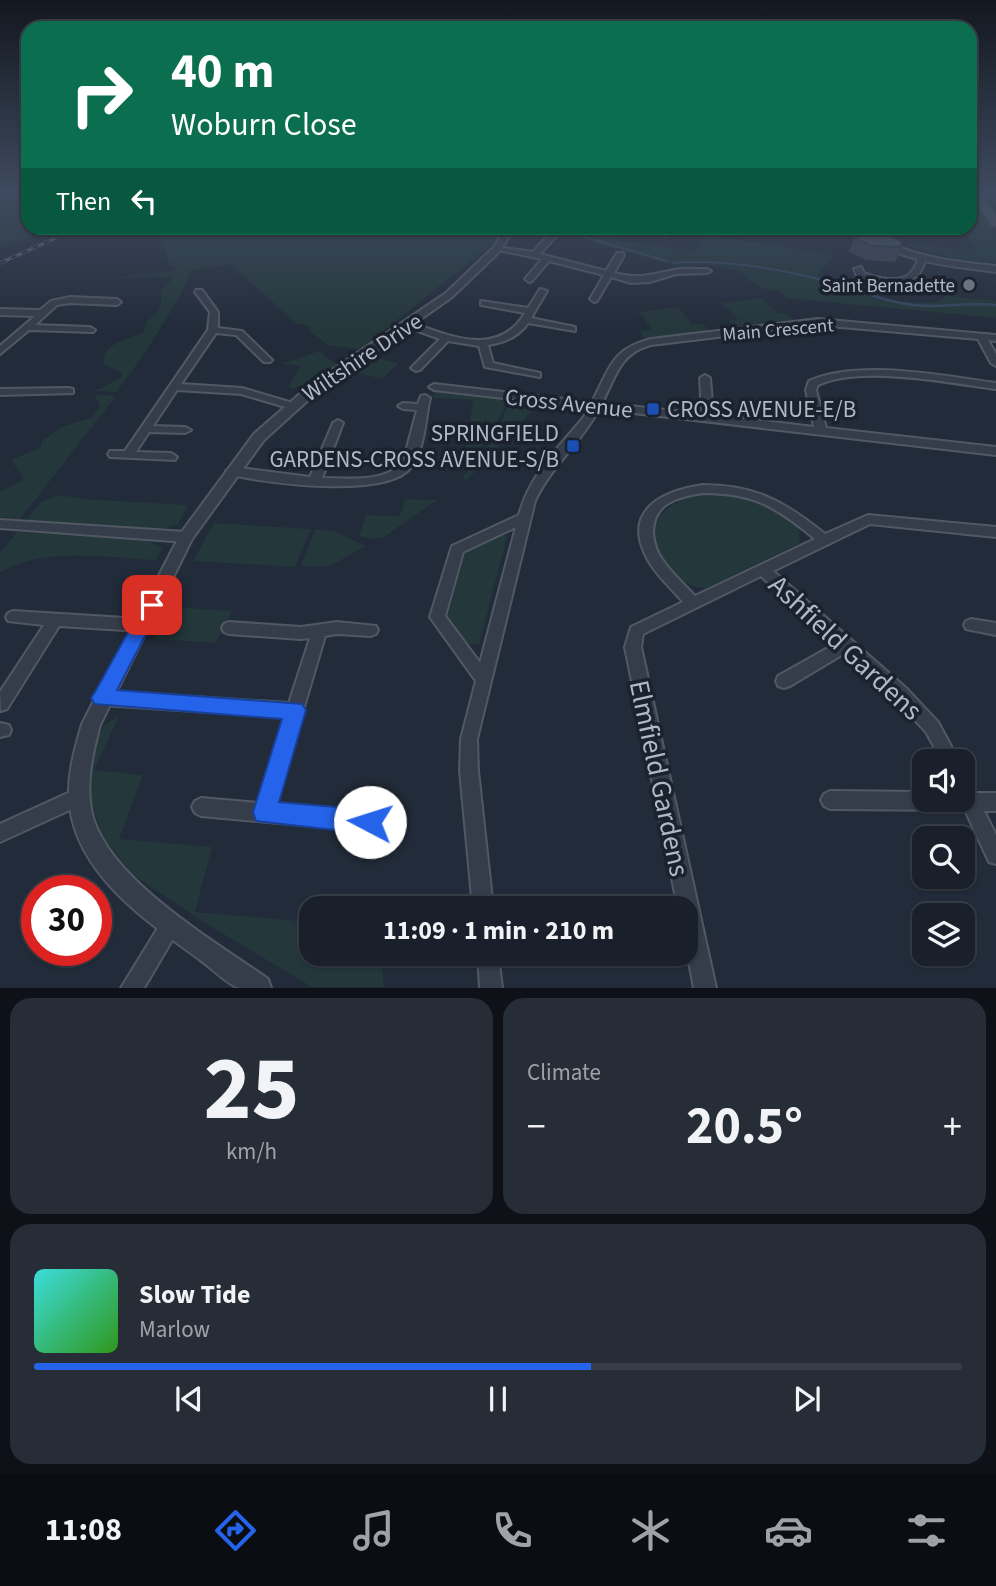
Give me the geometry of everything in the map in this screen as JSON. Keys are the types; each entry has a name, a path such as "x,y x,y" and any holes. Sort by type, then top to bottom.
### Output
{"street":[{"name":"Wiltshire Drive","path":"259,988 124,887 102,861 86,832 79,797 83,754 102,698 186,537 259,437 292,406 410,325 458,288 503,239"},
{"path":"535,255 549,239"},
{"path":"879,239 923,256 996,269"},
{"path":"497,248 535,255 608,275 641,280 676,272 707,271"},
{"path":"858,269 860,274 872,279 901,280 916,273 923,256"},
{"path":"529,279 547,258"},
{"path":"594,299 618,258 630,263"},
{"path":"410,325 446,338 483,343 509,336 527,316 543,291"},
{"path":"128,455 213,330 214,312 199,292"},
{"path":"0,351 51,305 66,300 117,302"},
{"path":"484,303 572,329"},
{"path":"0,312 41,313"},
{"name":"Main Crescent","path":"594,406 622,355 635,346 651,342 818,322 996,338"},
{"path":"26,327 90,330"},
{"path":"213,330 239,332 267,360"},
{"path":"981,336 996,363"},
{"path":"416,368 446,338"},
{"path":"483,343 486,369 536,375"},
{"path":"821,431 811,390 813,383 824,377 869,374 996,386"},
{"path":"705,378 708,419"},
{"path":"175,387 242,391 292,406"},
{"name":"Cross Avenue","path":"434,387 996,451"},
{"path":"0,391 72,392"},
{"path":"232,471 315,479 374,481 395,475 410,457 424,402 403,406"},
{"path":"482,896 468,753 482,677 524,518 539,480 594,406"},
{"path":"315,479 338,422"},
{"path":"146,429 185,430"},
{"path":"114,454 171,457"},
{"path":"692,602 659,566 647,541 651,515 675,495 714,488 757,496 778,505 823,540"},
{"path":"482,677 439,622 437,608 457,549 524,518"},
{"name":"Elmfield Gardens","path":"705,988 633,640 641,627 871,518 996,532"},
{"path":"0,524 186,537"},
{"name":"Ashfield Gardens","path":"762,569 920,713 943,749"},
{"path":"13,617 141,625"},
{"path":"1,704 55,620"},
{"path":"971,625 996,629"},
{"path":"229,628 371,630"},
{"path":"264,812 319,631"},
{"path":"784,681 846,645"},
{"path":"102,698 295,710"},
{"path":"830,800 912,796"},
{"path":"975,796 996,802"},
{"path":"0,833 79,797"},
{"path":"201,807 370,822"},
{"path":"975,812 996,855"},
{"path":"131,988 172,925"},
{"path":"489,966 491,988"}],"shaded area":[{"path":"0,239 23,239 0,249"},
{"path":"161,239 497,239 361,349 329,346 308,330 309,326 297,324 230,264 190,271 170,313 116,392 95,391 122,377 122,374 103,363 104,356 117,343 143,332 148,320 158,313 162,299 160,292 172,280 169,277 110,278 176,270 170,266"},
{"path":"583,239 617,239 696,251 701,239 731,239 831,254 832,258 818,275 894,301 933,303 947,296 996,301 996,318 787,298 779,291 761,288 737,270 702,264 684,267"},
{"path":"969,239 996,239 996,263 959,260 899,244 976,250"},
{"path":"761,298 778,314 786,313 794,320 736,328 729,320 738,319 722,303"},
{"path":"678,307 692,324 702,323 709,331 645,339 639,331 652,329 639,312"},
{"path":"319,351 338,366 305,389 288,388 300,366 281,364"},
{"path":"371,357 399,363 382,379 350,371"},
{"path":"434,390 507,399 497,424 467,467 463,467 473,400 432,398"},
{"path":"94,394 116,396 20,519 0,517 0,492 20,482 23,477 11,460 41,447 42,441 62,427 93,417 100,406"},
{"path":"511,399 540,403 467,480 462,478 495,435"},
{"path":"706,492 732,495 767,507 799,528 800,543 706,588 681,580 657,551 652,538 653,527 658,518 676,503"},
{"path":"60,495 83,499 188,505 178,524 158,530 26,520 41,502"},
{"path":"405,499 437,500 384,537 373,539 359,536 366,515 400,516"},
{"path":"214,523 311,529 295,567 193,561"},
{"path":"315,529 333,531 366,546 330,566 301,566"},
{"path":"17,532 152,540 151,543 163,548 155,560 56,556 36,559 0,573 0,553"},
{"path":"503,534 507,537 479,644 467,644 446,619 445,604 458,563 467,550"},
{"path":"171,607 232,611 216,643 155,639"},
{"path":"119,716 94,770 143,775 119,839 212,847 195,912 299,921 299,966 382,966 384,987 312,987 210,926 133,875 103,837 90,798 94,748 104,725"}],"building":[{"path":"856,239 901,241 901,247 871,246"}],"waterway":[{"path":"591,239 667,261"},
{"path":"673,263 717,263 764,268 852,289"},
{"path":"847,287 852,289"},
{"path":"852,289 912,305 996,305"}],"railway":[{"path":"0,263 53,239"}],"place":[{"name":"Saint Bernadette","path":"969,285"},
{"name":"CROSS AVENUE-E/B","path":"653,409"},
{"name":"SPRINGFIELD GARDENS-CROSS AVENUE-S/B","path":"573,446"}],"route":[{"path":"152,605 102,698 295,710 264,812 370,822"}]}
